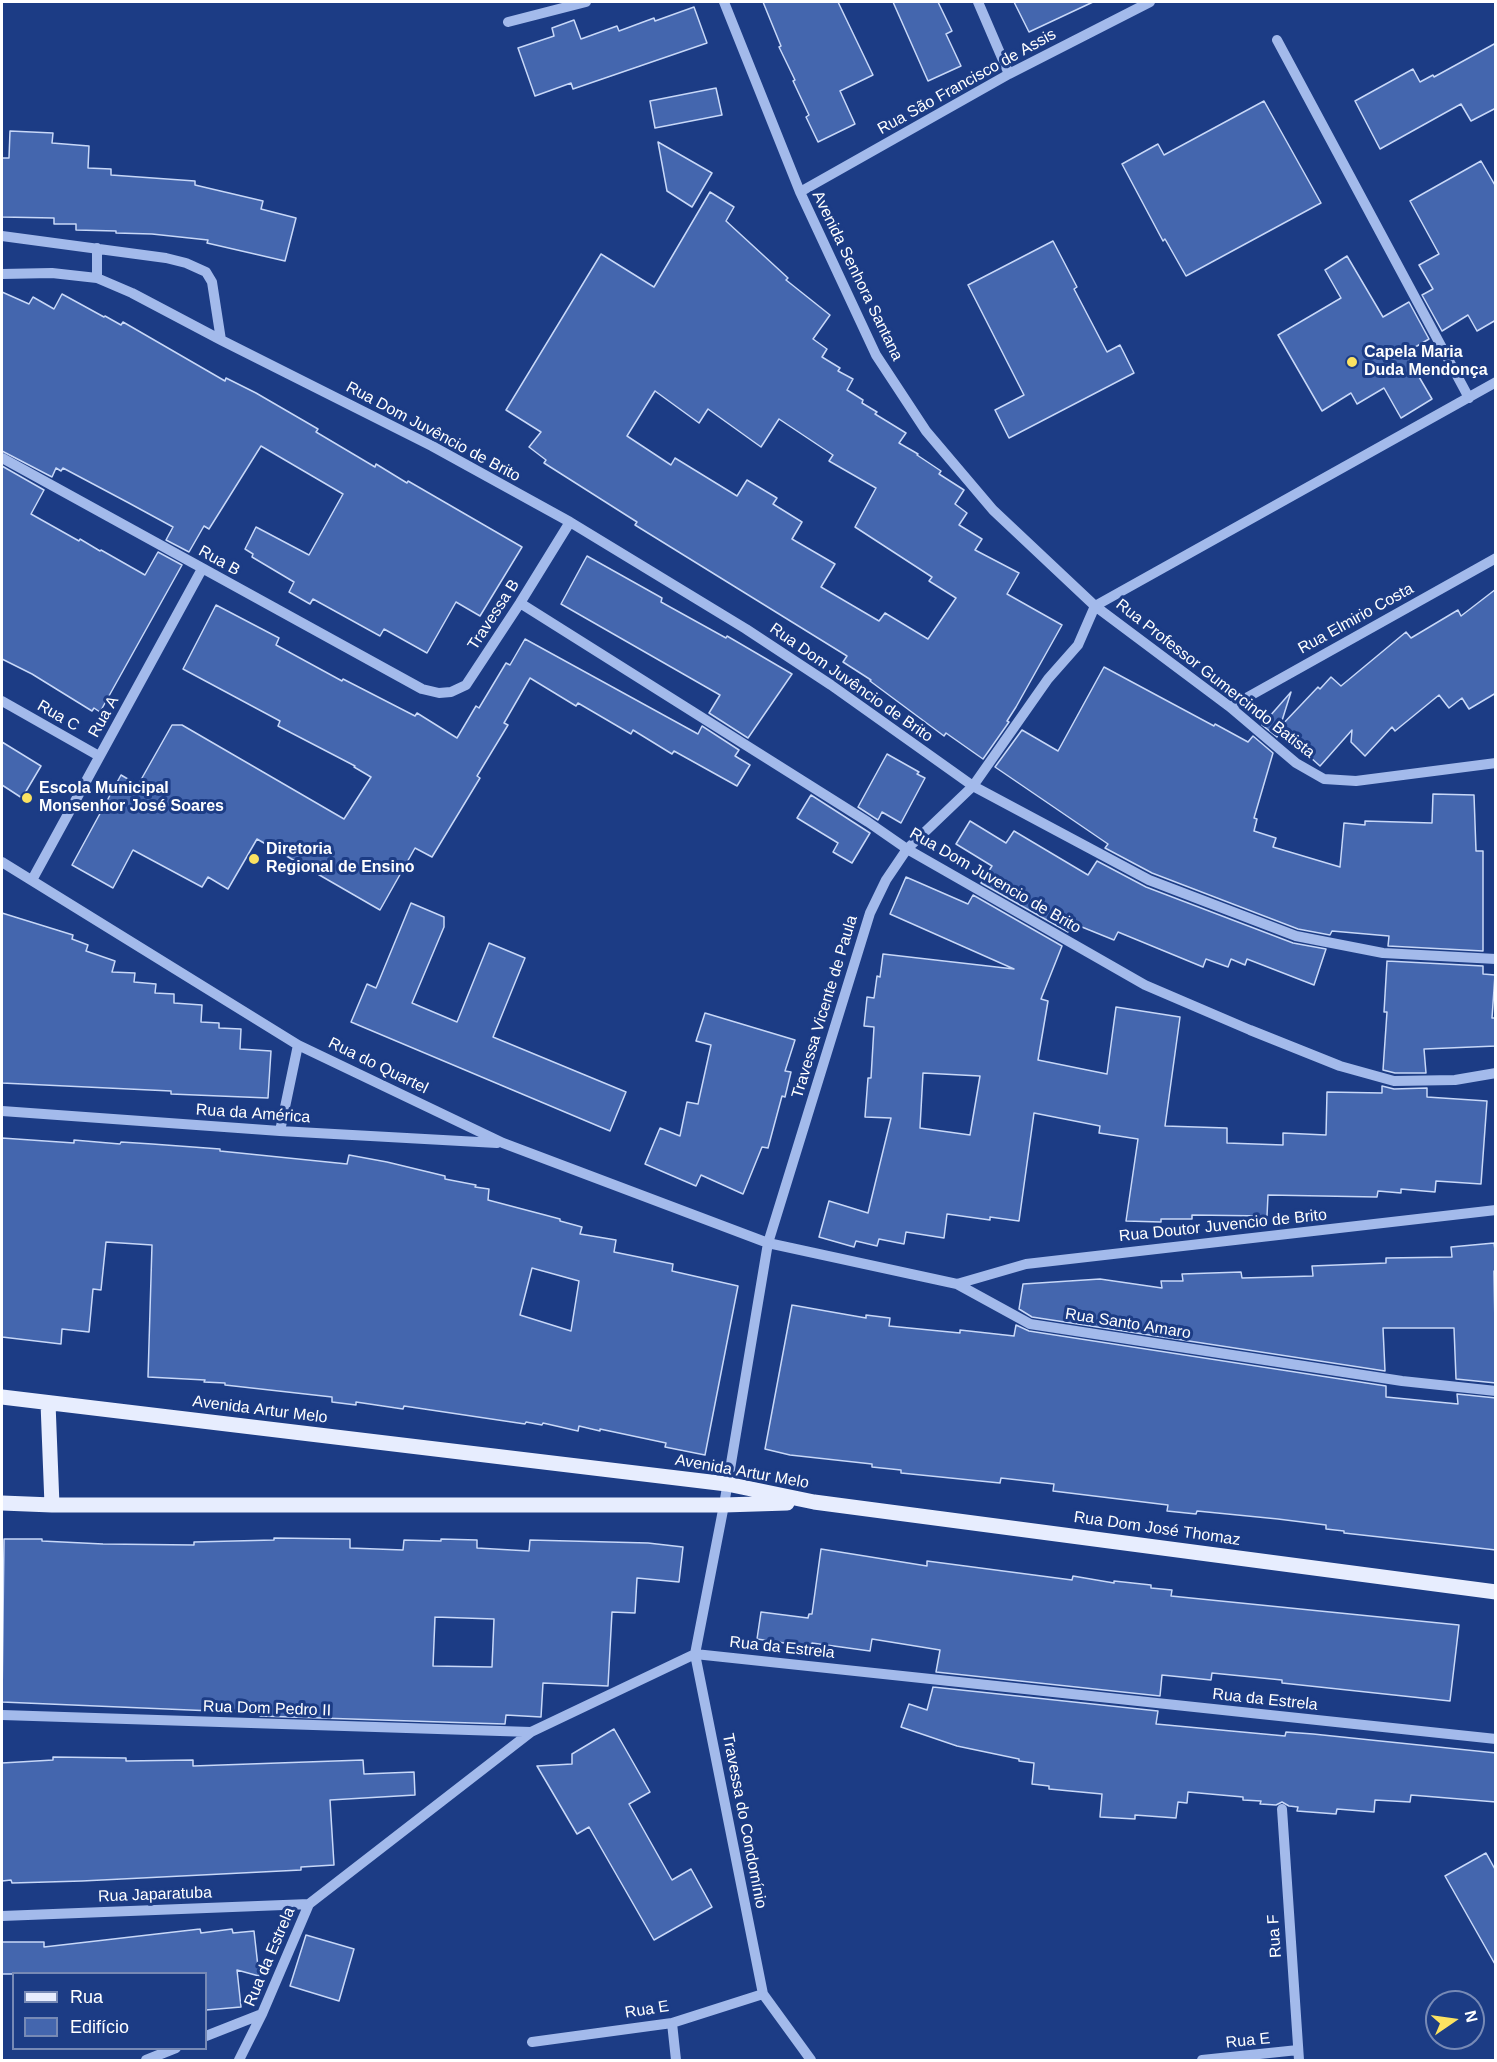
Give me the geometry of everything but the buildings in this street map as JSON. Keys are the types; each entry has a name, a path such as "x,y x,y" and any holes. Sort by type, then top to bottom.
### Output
{"main road":[{"name":"Avenida Artur Melo","path":"2,1397 727,1485 814,1502"},
{"path":"48,1403 52,1505"},
{"name":"Avenida Artur Melo","path":"2,1503 52,1505 814,1502"},
{"name":"Rua Dom José Thomaz","path":"814,1502 1496,1592"}],"street":[{"path":"508,22 586,2"},
{"name":"Avenida Senhora Santana","path":"724,2 800,192 876,355 926,431 993,510 1095,606"},
{"path":"978,2 1009,74"},
{"name":"Rua São Francisco de Assis","path":"800,192 1009,74 1150,2"},
{"path":"1277,40 1470,398"},
{"path":"2,236 166,258 186,263 206,272 212,282 221,340"},
{"path":"97,248 97,278"},
{"name":"Rua Dom Juvêncio de Brito","path":"2,274 52,273 97,278 132,293 432,446 570,522 746,629 831,685 973,786 1149,880 1296,936 1383,953 1496,958"},
{"path":"1095,606 1496,382"},
{"name":"Rua B","path":"2,458 422,689"},
{"name":"Travessa B","path":"422,689 439,693 451,692 466,685 570,522"},
{"name":"Rua Elmirio Costa","path":"1230,706 1496,558"},
{"name":"Rua A","path":"32,880 202,569"},
{"name":"Rua Dom Juvencio de Brito","path":"520,603 868,822 907,849 1145,985 1340,1066 1395,1081 1455,1080 1496,1073"},
{"name":"Rua Professor Gumercindo Batista","path":"1095,606 1230,706 1296,763 1324,779 1356,781 1496,763"},
{"name":"Travessa Vicente de Paula","path":"696,1654 768,1243 870,913 886,880 907,849 973,786 1048,679 1078,645 1095,606"},
{"name":"Rua C","path":"2,701 99,756"},
{"name":"Rua do Quartel","path":"2,862 298,1045 504,1143 768,1243"},
{"path":"280,1131 298,1045"},
{"name":"Rua da América","path":"2,1111 280,1131 504,1143"},
{"name":"Rua Doutor Juvencio de Brito","path":"957,1284 1026,1264 1495,1209"},
{"name":"Rua Santo Amaro","path":"768,1243 957,1284 1030,1324 1402,1381 1496,1392"},
{"name":"Rua da Estrela","path":"239,2061 262,2014 309,1904 531,1732 696,1654 1496,1739"},
{"name":"Travessa do Condomínio","path":"696,1654 763,1994"},
{"name":"Rua Dom Pedro II","path":"2,1715 531,1732"},
{"name":"Rua F","path":"1282,1809 1298,2055"},
{"name":"Rua Japaratuba","path":"2,1916 309,1904"},
{"path":"763,1994 811,2061"},
{"name":"Rua E","path":"532,2042 672,2023 763,1994"},
{"path":"207,2036 262,2014"},
{"path":"672,2023 676,2061"},
{"path":"146,2061 174,2050"},
{"name":"Rua E","path":"1202,2061 1298,2055"}],"place":[{"name":"Capela Maria Duda Mendonça","path":"1352,362"},
{"name":"Escola Municipal Monsenhor José Soares","path":"27,798"},
{"name":"Diretoria Regional de Ensino","path":"254,859"}]}
